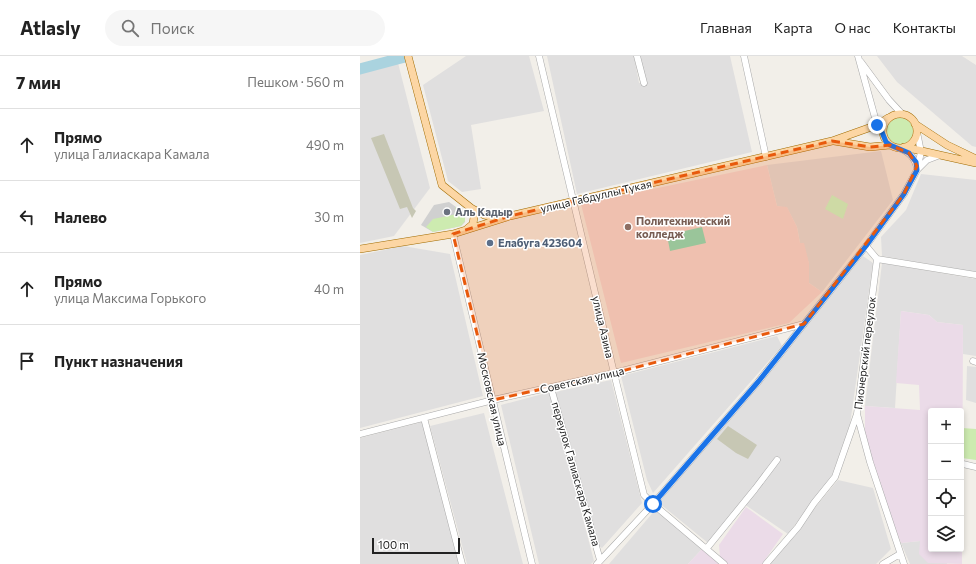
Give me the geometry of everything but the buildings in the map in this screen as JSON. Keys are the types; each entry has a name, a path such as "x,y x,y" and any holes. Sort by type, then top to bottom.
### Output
{"main road":[{"path":"408,56 442,185 471,208 484,215 494,217 510,216"},
{"path":"976,159 947,145 915,124 908,116 894,114 885,122 882,132 890,145 976,163"},
{"name":"улица Габдуллы Тукая","path":"360,249 453,234 510,216 573,200 832,141 877,125 888,118"},
{"path":"901,148 913,142 917,132 915,124"},
{"name":"улица Габдуллы Тукая","path":"832,141 870,147 890,145"},
{"path":"465,230 473,224 474,216 471,208"}],"street":[{"name":"улица Азина","path":"538,56 644,496 724,564"},
{"path":"637,56 644,83"},
{"path":"744,56 766,156"},
{"path":"858,57 889,100 902,114"},
{"path":"858,57 877,125 882,132"},
{"path":"598,562 653,504 758,382 866,246 904,194 917,170 921,152 917,132"},
{"path":"901,148 912,156 916,162 917,170"},
{"path":"917,170 927,160 940,155"},
{"name":"Московская улица","path":"453,234 532,564"},
{"path":"866,246 877,259 976,275"},
{"name":"Пионерский переулок","path":"766,564 798,527 814,503 835,477 857,414 877,259"},
{"name":"Советская улица","path":"360,434 493,400 614,373 804,324"},
{"name":"переулок Галиаскара Камала","path":"551,388 598,562"},
{"path":"857,414 870,462 904,564"},
{"path":"424,418 462,564"},
{"path":"707,548 755,490 777,460"},
{"path":"964,464 976,467"},
{"path":"882,564 900,554"}],"highlighted area":[{"path":"832,141 870,147 890,145 909,153 917,166 904,194 804,324 614,373 493,400 453,234 510,216"}],"shaded area":[{"path":"466,56 529,56 544,111 471,125 481,189 462,192 448,181 423,85"},
{"path":"547,56 634,56 639,83 645,84 639,56 730,56 752,152 577,194"},
{"path":"877,56 962,56 976,65 976,147 972,146 897,82"},
{"path":"398,63 430,188 394,236 360,243 360,73"},
{"path":"384,134 413,208 416,211 412,218 407,207 400,209 371,138"},
{"path":"881,151 893,200 822,292 809,283 809,263 800,243 797,227 787,208 777,206 767,165"},
{"path":"767,165 777,206 787,207 797,227 800,243 804,243 809,263 809,283 822,292 789,323 621,363 581,204"},
{"path":"921,174 976,180 976,272 882,256 881,237 906,210"},
{"path":"449,202 465,215 465,222 461,226 433,232 421,225 434,205"},
{"path":"403,246 450,254 483,396 360,428 360,255"},
{"path":"863,256 873,263 850,424 832,475 788,534 741,502 708,543 659,503"},
{"path":"882,263 976,279 976,356 963,354 963,325 937,322 929,315 901,311 895,408 865,406"},
{"path":"901,311 929,315 937,322 963,325 963,408 928,408 928,552 962,552 962,564 928,563 919,554 920,541 901,543 883,497 865,435 865,406 920,410 919,385 896,383"},
{"path":"777,336 782,346 653,493 647,480 621,376"},
{"path":"967,366 976,367 976,403 966,400"},
{"path":"611,380 642,503 602,548 599,546 555,392"},
{"path":"550,392 594,561 591,564 539,564 501,405"},
{"path":"484,413 523,564 467,564 430,426"},
{"path":"422,422 460,564 360,564 360,438"},
{"path":"728,426 757,445 748,459 736,453 717,439"},
{"path":"838,480 873,488 891,549 876,564 768,564"},
{"path":"746,507 783,534 762,564 728,564 720,557 719,545"},
{"path":"656,509 702,549 688,564 609,564"},
{"path":"920,541 928,548 928,552 934,552 947,564 910,564 901,543"},
{"path":"702,549 719,564 688,564"}],"green space":[{"path":"900,118 909,122 913,131 909,140 900,144 891,140 887,131 891,122"},
{"path":"832,195 848,204 843,219 825,209"},
{"path":"455,207 465,215 465,221 461,226 433,232 426,227 433,219 457,214"},
{"path":"702,227 706,243 670,251 667,235"},
{"path":"964,428 976,429 976,460 964,458"}],"waterway":[{"path":"360,69 405,57"}],"place":[{"name":"Аль Кадыр","path":"447,212"},
{"name":"Политехнический колледж","path":"628,227"},
{"name":"Елабуга 423604","path":"490,243"}],"route":[{"path":"653,504 758,382 866,246 904,194 917,170 916,162 909,153 886,142 877,125"}]}
